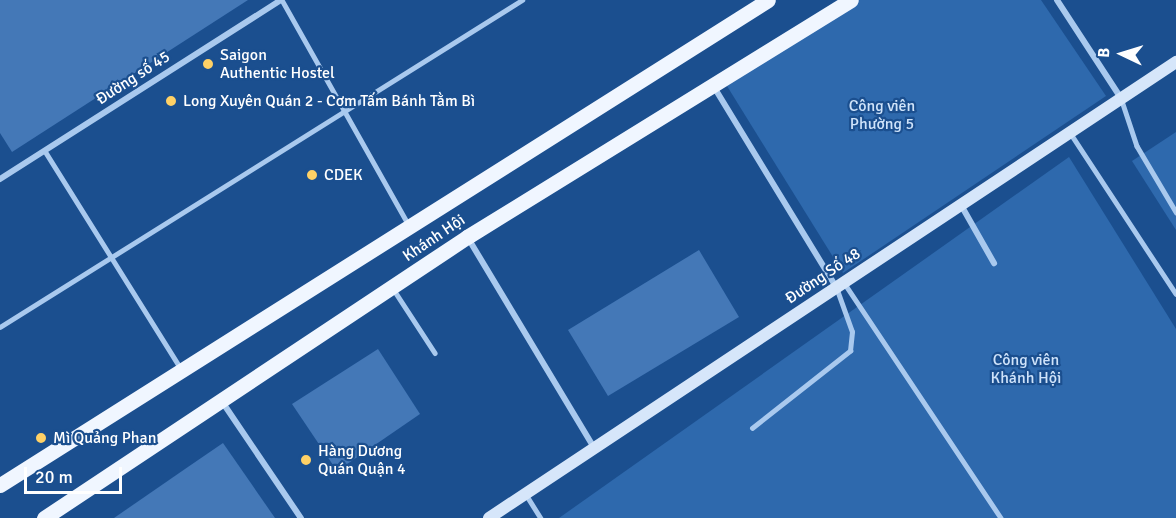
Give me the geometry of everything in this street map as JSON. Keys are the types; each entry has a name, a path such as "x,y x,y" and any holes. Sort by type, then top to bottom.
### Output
{"main road":[{"name":"Khánh Hội","path":"0,485 768,0"},
{"name":"Khánh Hội","path":"44,518 223,403 467,237 714,87 847,1"}],"street":[{"name":"Đường số 45","path":"0,179 281,0"},
{"path":"1057,0 1121,98"},
{"name":"Đường Số 48","path":"489,518 1176,62"},
{"path":"714,87 840,285"},
{"path":"960,204 994,263"},
{"path":"467,237 594,448"},
{"path":"223,403 301,518"}],"lane":[{"path":"281,0 409,226"},
{"path":"0,327 522,0"},
{"path":"1121,98 1137,146 1176,212"},
{"path":"1070,132 1176,294"},
{"path":"45,151 114,256 182,370"},
{"path":"753,428 850,351 852,332 840,285"},
{"path":"840,285 1001,518"},
{"path":"393,288 435,353"},
{"path":"526,494 541,518"}],"green space":[{"name":"Công viên Phường 5","path":"858,0 1041,0 1106,96 843,273 727,86"},
{"path":"1176,132 1176,230 1132,161"},
{"name":"Công viên Khánh Hội","path":"1069,157 1176,329 1176,518 559,518"}],"building":[{"path":"0,0 248,0 12,152 0,133"},
{"path":"699,250 739,317 608,396 568,330"},
{"path":"378,349 420,414 337,471 292,404"},
{"path":"223,443 275,518 114,518 185,469"}],"place":[{"name":"Saigon Authentic Hostel","path":"208,64"},
{"name":"Long Xuyên Quán 2 - Cơm Tấm Bánh Tằm Bì","path":"171,101"},
{"name":"CDEK","path":"312,175"},
{"name":"Mì Quảng Phan","path":"41,438"},
{"name":"Hàng Dương Quán Quận 4","path":"306,460"}]}
